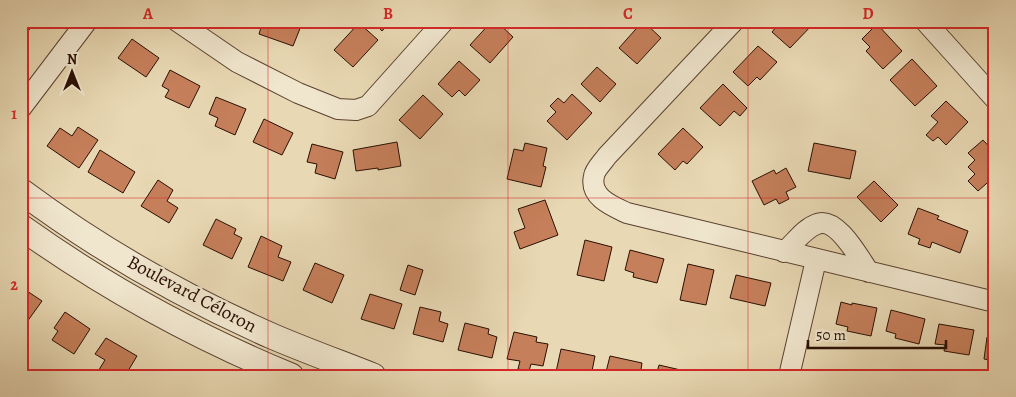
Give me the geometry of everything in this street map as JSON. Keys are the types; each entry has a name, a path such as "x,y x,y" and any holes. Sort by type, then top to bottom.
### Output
{"street":[{"path":"21,108 87,21"},
{"path":"176,21 237,62 298,93 338,109 356,110 368,106 444,21"},
{"path":"734,21 607,156 594,175 594,189 599,196 609,205 627,213 995,302"},
{"path":"925,21 995,99"},
{"name":"Boulevard Céloron","path":"21,191 96,242 148,273 274,337 373,376"},
{"path":"784,252 811,228 825,223 834,226 841,233 869,272"},
{"name":"Boulevard Céloron","path":"21,227 78,266 132,298 218,344 259,370 291,376"},
{"path":"789,376 816,260"},
{"path":"259,370 274,337"}],"building":[{"path":"21,21 36,21 25,35 21,32"},
{"path":"263,21 303,21 293,46 259,34"},
{"path":"372,21 391,21 382,31"},
{"path":"492,21 496,21 513,37 490,63 470,45"},
{"path":"643,21 661,38 637,64 619,48"},
{"path":"781,21 812,21 814,23 790,48 772,32"},
{"path":"359,23 378,40 353,67 334,50"},
{"path":"877,24 902,51 883,69 866,51 870,47 862,39"},
{"path":"132,39 159,58 146,77 118,58"},
{"path":"758,46 777,62 760,80 757,77 748,86 733,72"},
{"path":"912,59 937,86 915,106 890,80"},
{"path":"459,61 480,80 465,96 459,90 452,97 438,84"},
{"path":"597,67 616,84 600,102 581,84"},
{"path":"170,70 200,86 189,108 165,97 169,90 162,86"},
{"path":"723,84 747,108 740,116 734,111 720,126 700,108"},
{"path":"572,94 592,113 567,140 547,121 556,112 550,106 558,98 564,103"},
{"path":"423,95 443,114 420,139 399,120"},
{"path":"216,97 246,109 235,135 215,126 218,118 209,114"},
{"path":"946,101 968,122 946,145 938,137 933,141 926,135 938,122 931,116"},
{"path":"264,119 293,133 282,155 253,142"},
{"path":"78,127 98,140 79,168 47,146 60,128 72,136"},
{"path":"683,128 703,147 687,164 683,161 675,170 658,154"},
{"path":"983,140 995,153 995,176 978,191 968,181 975,174 968,167 975,160 968,153"},
{"path":"397,142 401,166 356,171 353,150"},
{"path":"525,143 547,148 543,166 546,167 541,187 507,179 514,149 523,151"},
{"path":"814,143 856,151 850,179 808,171"},
{"path":"312,144 343,152 335,179 315,173 317,164 307,162"},
{"path":"100,150 135,172 123,193 88,172"},
{"path":"786,168 796,187 786,192 789,199 779,204 776,199 764,205 752,181 774,170 776,174"},
{"path":"158,180 173,190 167,201 178,208 169,223 141,206"},
{"path":"874,181 898,205 881,222 857,197"},
{"path":"545,200 558,235 520,249 514,232 525,228 518,209"},
{"path":"918,208 939,216 937,219 968,231 960,253 932,242 930,248 918,244 920,239 908,234"},
{"path":"216,219 236,229 234,234 242,238 232,259 203,245"},
{"path":"261,236 282,246 278,257 291,262 283,281 248,267"},
{"path":"585,240 612,247 604,281 577,275"},
{"path":"630,250 664,259 657,283 633,277 634,273 625,270"},
{"path":"315,263 344,275 332,303 303,290"},
{"path":"688,264 714,270 706,305 680,300"},
{"path":"408,265 423,270 415,295 400,290"},
{"path":"736,275 771,283 765,306 730,298"},
{"path":"21,287 42,301 24,326 21,324"},
{"path":"370,294 402,304 394,329 361,319"},
{"path":"841,302 877,308 871,336 847,331 848,327 836,324"},
{"path":"420,307 441,312 439,321 448,324 443,342 413,334"},
{"path":"891,310 925,319 919,344 895,338 896,334 886,331"},
{"path":"65,312 90,329 74,354 52,340 58,331 54,328"},
{"path":"465,323 489,329 488,334 497,337 492,358 458,350"},
{"path":"939,324 974,330 969,355 944,351 945,345 935,344"},
{"path":"514,332 537,337 536,342 548,344 543,366 531,364 529,371 518,369 520,361 507,359"},
{"path":"987,337 995,338 995,361 984,359"},
{"path":"106,338 137,356 125,376 102,376 97,373 105,360 95,354"},
{"path":"561,349 595,356 591,376 576,376 556,372"},
{"path":"610,356 642,363 640,376 605,376"},
{"path":"659,365 685,371 684,374 694,376 656,376"},
{"path":"717,370 737,374 736,376 716,376"}]}
